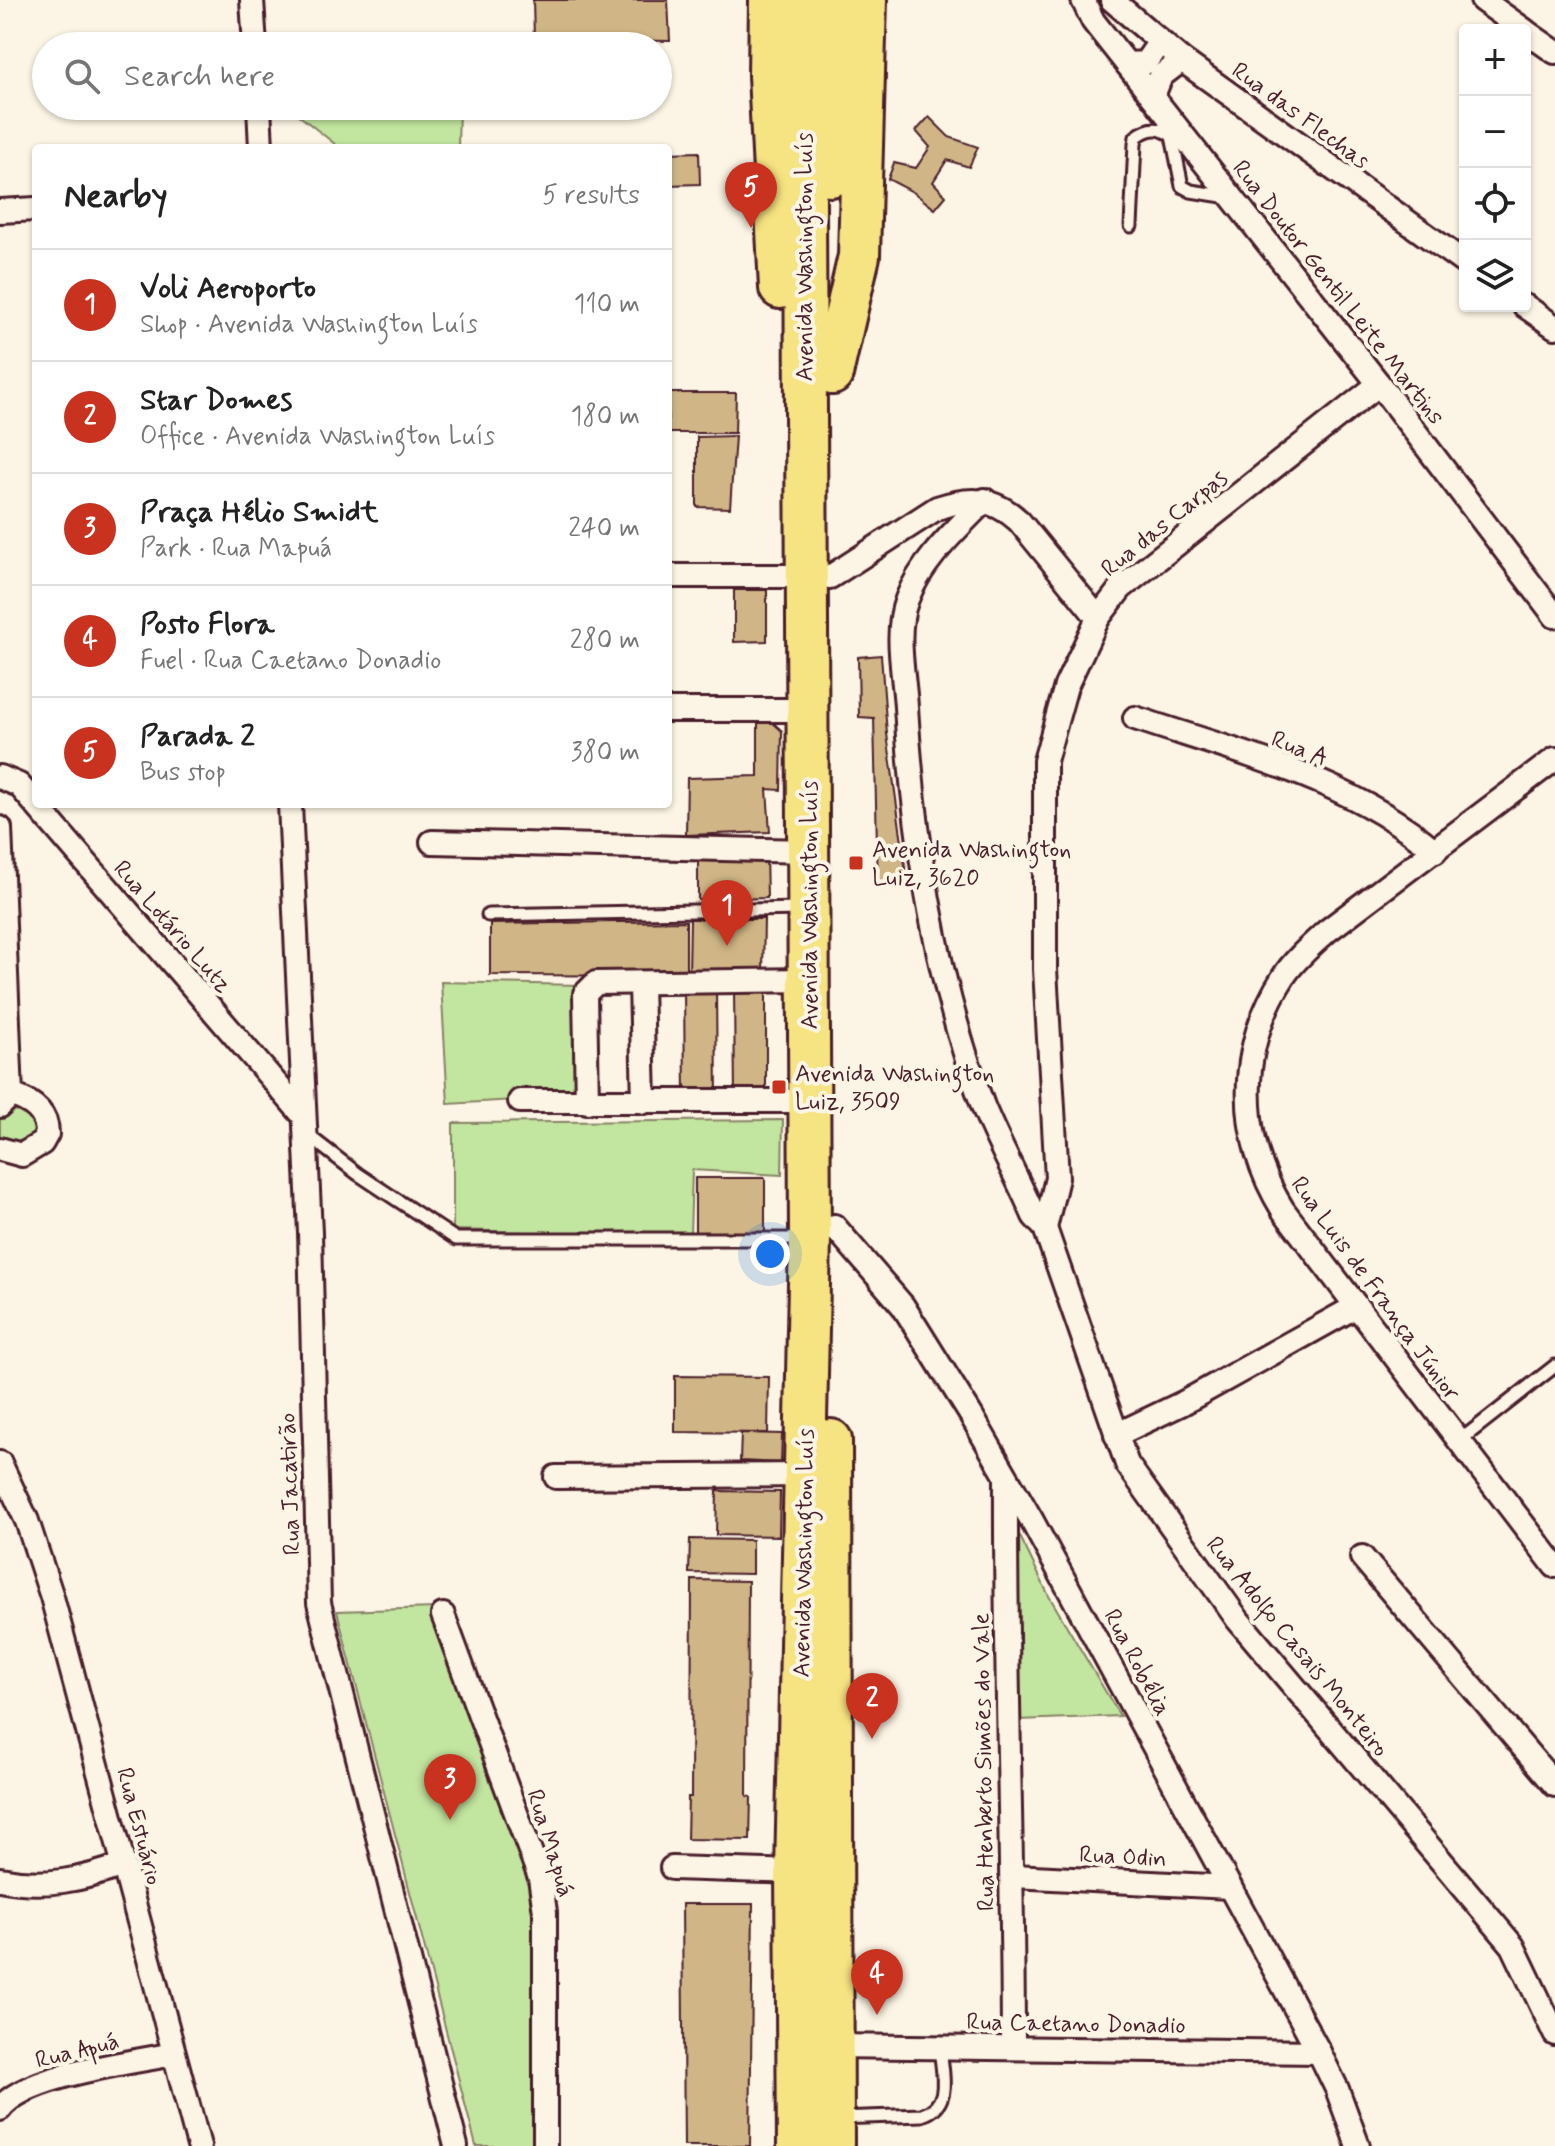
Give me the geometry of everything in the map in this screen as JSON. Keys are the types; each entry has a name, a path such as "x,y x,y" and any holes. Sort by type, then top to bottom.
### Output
{"highway":[{"path":"770,0 769,75 777,255 805,466"},
{"name":"Avenida Washington Luís","path":"798,2146 796,1872 804,1475 822,1232 810,1101 810,710 832,374 817,218 804,0"},
{"name":"Avenida Washington Luís","path":"833,0 817,218 805,466 818,577 833,2132"},
{"path":"832,374 859,256 866,0"}],"street":[{"path":"252,0 254,32"},
{"name":"Rua Doutor Gentil Leite Martins","path":"1083,0 1093,21 1379,384 1555,616"},
{"name":"Rua das Flechas","path":"1112,0 1182,60 1459,259"},
{"path":"1482,0 1516,24"},
{"path":"1125,35 1151,36 1145,63 1122,58 1125,35"},
{"path":"1531,35 1555,52"},
{"path":"1153,96 1161,76 1182,60"},
{"path":"256,144 258,120"},
{"path":"0,211 32,209"},
{"name":"Rua das Carpas","path":"1045,1228 1057,1178 1045,969 1045,761 1066,686 1098,618 1121,588 1379,384"},
{"path":"672,576 818,577 937,508 970,499 985,500 1007,510 1019,521 1098,618"},
{"name":"Rua Adolfo Casais Monteiro","path":"985,500 924,567 906,601 900,639 911,785 925,876 957,1028 984,1108 1034,1216 1045,1228 1127,1464 1238,1620 1513,1946 1555,2034"},
{"path":"672,710 810,710"},
{"name":"Rua A","path":"1135,718 1300,774 1412,831 1435,851"},
{"name":"Rua Luis de França Júnior","path":"1555,759 1327,931 1285,974 1256,1031 1250,1054 1249,1114 1265,1178 1283,1210 1555,1566"},
{"name":"Rua Lotário Lutz","path":"0,777 19,785 32,800"},
{"name":"Rua Lotário Lutz","path":"38,808 304,1124"},
{"name":"Rua Jacatirão","path":"290,808 319,1603 456,2146"},
{"path":"0,828 5,1100 43,1113 47,1134 33,1150 22,1155 0,1149"},
{"path":"432,842 809,851"},
{"path":"587,1102 585,994 596,983 809,980"},
{"path":"641,984 644,1102"},
{"path":"520,1101 810,1101"},
{"name":"Rua Robélia","path":"822,1232 903,1306 1006,1475 1319,2052 1337,2089 1358,2146"},
{"path":"1116,1435 1197,1395 1355,1307"},
{"name":"Rua Estuário","path":"0,1463 52,1597 199,2146"},
{"path":"556,1477 804,1475"},
{"name":"Rua Henberto Simões do Vale","path":"1006,1475 1005,1643 1013,1876 1013,2048"},
{"path":"1362,1557 1555,1785"},
{"name":"Rua Mapuá","path":"443,1615 540,1878 545,1912 545,2146"},
{"path":"0,1879 56,1883 88,1878 123,1865"},
{"path":"672,1868 796,1872"},
{"name":"Rua Odin","path":"1013,1876 1230,1887"},
{"name":"Rua Caetano Donadio","path":"833,2046 1319,2052"},
{"name":"Rua Apuá","path":"0,2109 6,2100 39,2085 173,2054"}],"lane":[{"path":"1131,226 1136,137 1145,130 1159,128 1172,136 1182,186 1191,191 1234,198"},
{"path":"488,915 809,908"},
{"path":"304,1124 370,1182 456,1239 822,1232"},
{"path":"1458,1442 1555,1366"},
{"path":"833,2132 933,2112 944,2096 940,2047"}],"green space":[{"path":"305,120 459,120 458,144 335,144"},
{"path":"441,982 579,985 582,1096 448,1104"},
{"path":"14,1103 41,1125 31,1146 0,1143 0,1110"},
{"path":"783,1120 782,1175 692,1170 690,1236 453,1230 453,1123"},
{"path":"1015,1526 1049,1596 1120,1716 1019,1720"},
{"path":"436,1608 536,1894 538,2146 476,2146 337,1611"}],"building":[{"path":"533,0 668,0 670,32 534,32"},
{"path":"929,117 949,137 978,147 969,167 947,160 933,182 946,196 935,209 913,192 888,179 894,163 916,168 930,147 916,131"},
{"path":"699,152 700,184 672,185 672,153"},
{"path":"672,393 736,393 735,433 672,433"},
{"path":"735,436 730,508 697,507 697,437"},
{"path":"734,590 767,590 767,641 734,642"},
{"path":"881,655 887,734 908,886 878,889 874,718 859,717 858,657"},
{"path":"770,720 782,731 781,790 767,789 770,832 686,835 687,778 758,776 758,722"},
{"path":"698,853 766,854 767,898 698,900"},
{"path":"690,919 764,919 763,973 689,974"},
{"path":"686,921 686,976 490,975 490,924"},
{"path":"766,985 766,1100 735,1100 734,986"},
{"path":"684,986 716,986 717,1099 685,1099"},
{"path":"695,1178 765,1178 765,1234 695,1233"},
{"path":"675,1376 769,1377 768,1433 675,1432"},
{"path":"741,1433 782,1434 781,1463 740,1461"},
{"path":"717,1491 780,1492 779,1536 716,1535"},
{"path":"690,1539 752,1540 752,1574 689,1573"},
{"path":"692,1580 748,1581 747,1796 751,1797 750,1840 687,1839 688,1797 691,1797"},
{"path":"682,1904 753,1904 750,2146 684,2146"}],"place":[{"name":"Parada 2","path":"751,228"},
{"name":"Avenida Washington Luiz, 3620","path":"856,863"},
{"name":"Voli Aeroporto","path":"727,946"},
{"name":"Avenida Washington Luiz, 3509","path":"779,1087"},
{"name":"Star Domes","path":"872,1739"},
{"name":"Praça Hélio Smidt","path":"450,1820"},
{"name":"Posto Flora","path":"877,2015"}]}
